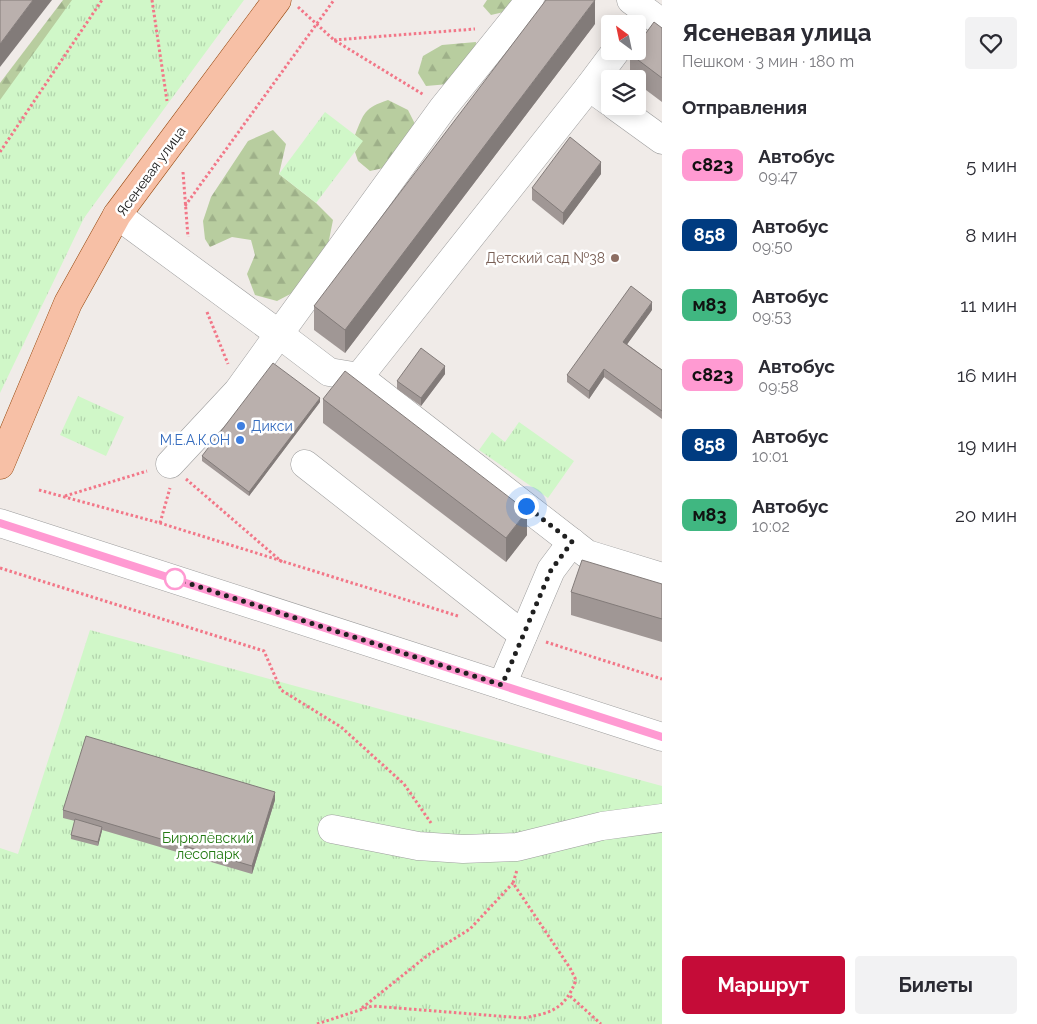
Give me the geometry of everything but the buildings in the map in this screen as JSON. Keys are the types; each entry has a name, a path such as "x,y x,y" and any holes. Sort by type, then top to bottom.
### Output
{"main road":[{"name":"Ясеневая улица","path":"0,465 68,303 117,216 287,3"}],"street":[{"path":"173,467 238,390 443,108 530,0"},
{"path":"360,377 599,95 613,60"},
{"path":"627,115 662,140"},
{"path":"117,216 329,372 360,377 587,554 662,577"},
{"path":"305,464 523,635"},
{"path":"0,523 662,737"},
{"path":"502,685 551,570 572,542"},
{"path":"332,829 418,846 449,848 517,847 602,826 662,818"}],"path":[{"path":"0,152 102,0"},
{"path":"152,0 167,101"},
{"path":"185,206 334,0"},
{"path":"287,3 334,40 403,80 443,108"},
{"path":"334,40 508,27"},
{"path":"64,497 173,467"},
{"path":"160,523 173,467"},
{"path":"173,467 284,563"},
{"path":"39,490 160,523 466,618"},
{"path":"0,568 264,651 281,690 341,727 404,784 449,848"},
{"path":"523,635 662,679"},
{"path":"360,1010 428,955 470,929 514,883 519,859 517,847"},
{"path":"317,1024 372,1006 523,1018 546,1014 564,1004 570,996 576,980 514,883"},
{"path":"570,996 601,1024"}],"green space":[{"path":"63,0 88,0 0,124 0,83"},
{"path":"72,0 244,0 84,218 0,393 0,100"},
{"path":"487,0 520,0 512,10 491,15 483,6"},
{"path":"476,42 475,59 449,84 426,86 418,73 423,56 442,45"},
{"path":"388,100 408,110 415,124 383,168 370,171 358,161 355,152 362,141 355,135 366,112"},
{"path":"325,112 363,141 316,203 279,174"},
{"path":"273,130 286,144 279,174 316,203 333,220 326,255 298,290 277,301 255,295 247,274 255,255 251,240 232,237 210,247 205,239 203,221 211,197 248,141"},
{"path":"78,396 124,417 106,456 60,435"},
{"path":"519,422 574,461 548,498 479,450 492,432 505,442"},
{"name":"Бирюлёвский лесопарк","path":"90,630 662,786 662,1024 0,1024 0,848 18,854"}],"bus line":[{"name":"с823","path":"0,523 662,737"}],"place":[{"name":"Детский сад №38","path":"615,258"},
{"name":"Дикси","path":"241,426"},
{"name":"М.Е.А.К.ОН","path":"240,440"}],"route":[{"path":"175,579 502,685 551,570 572,542 526,506"}]}
